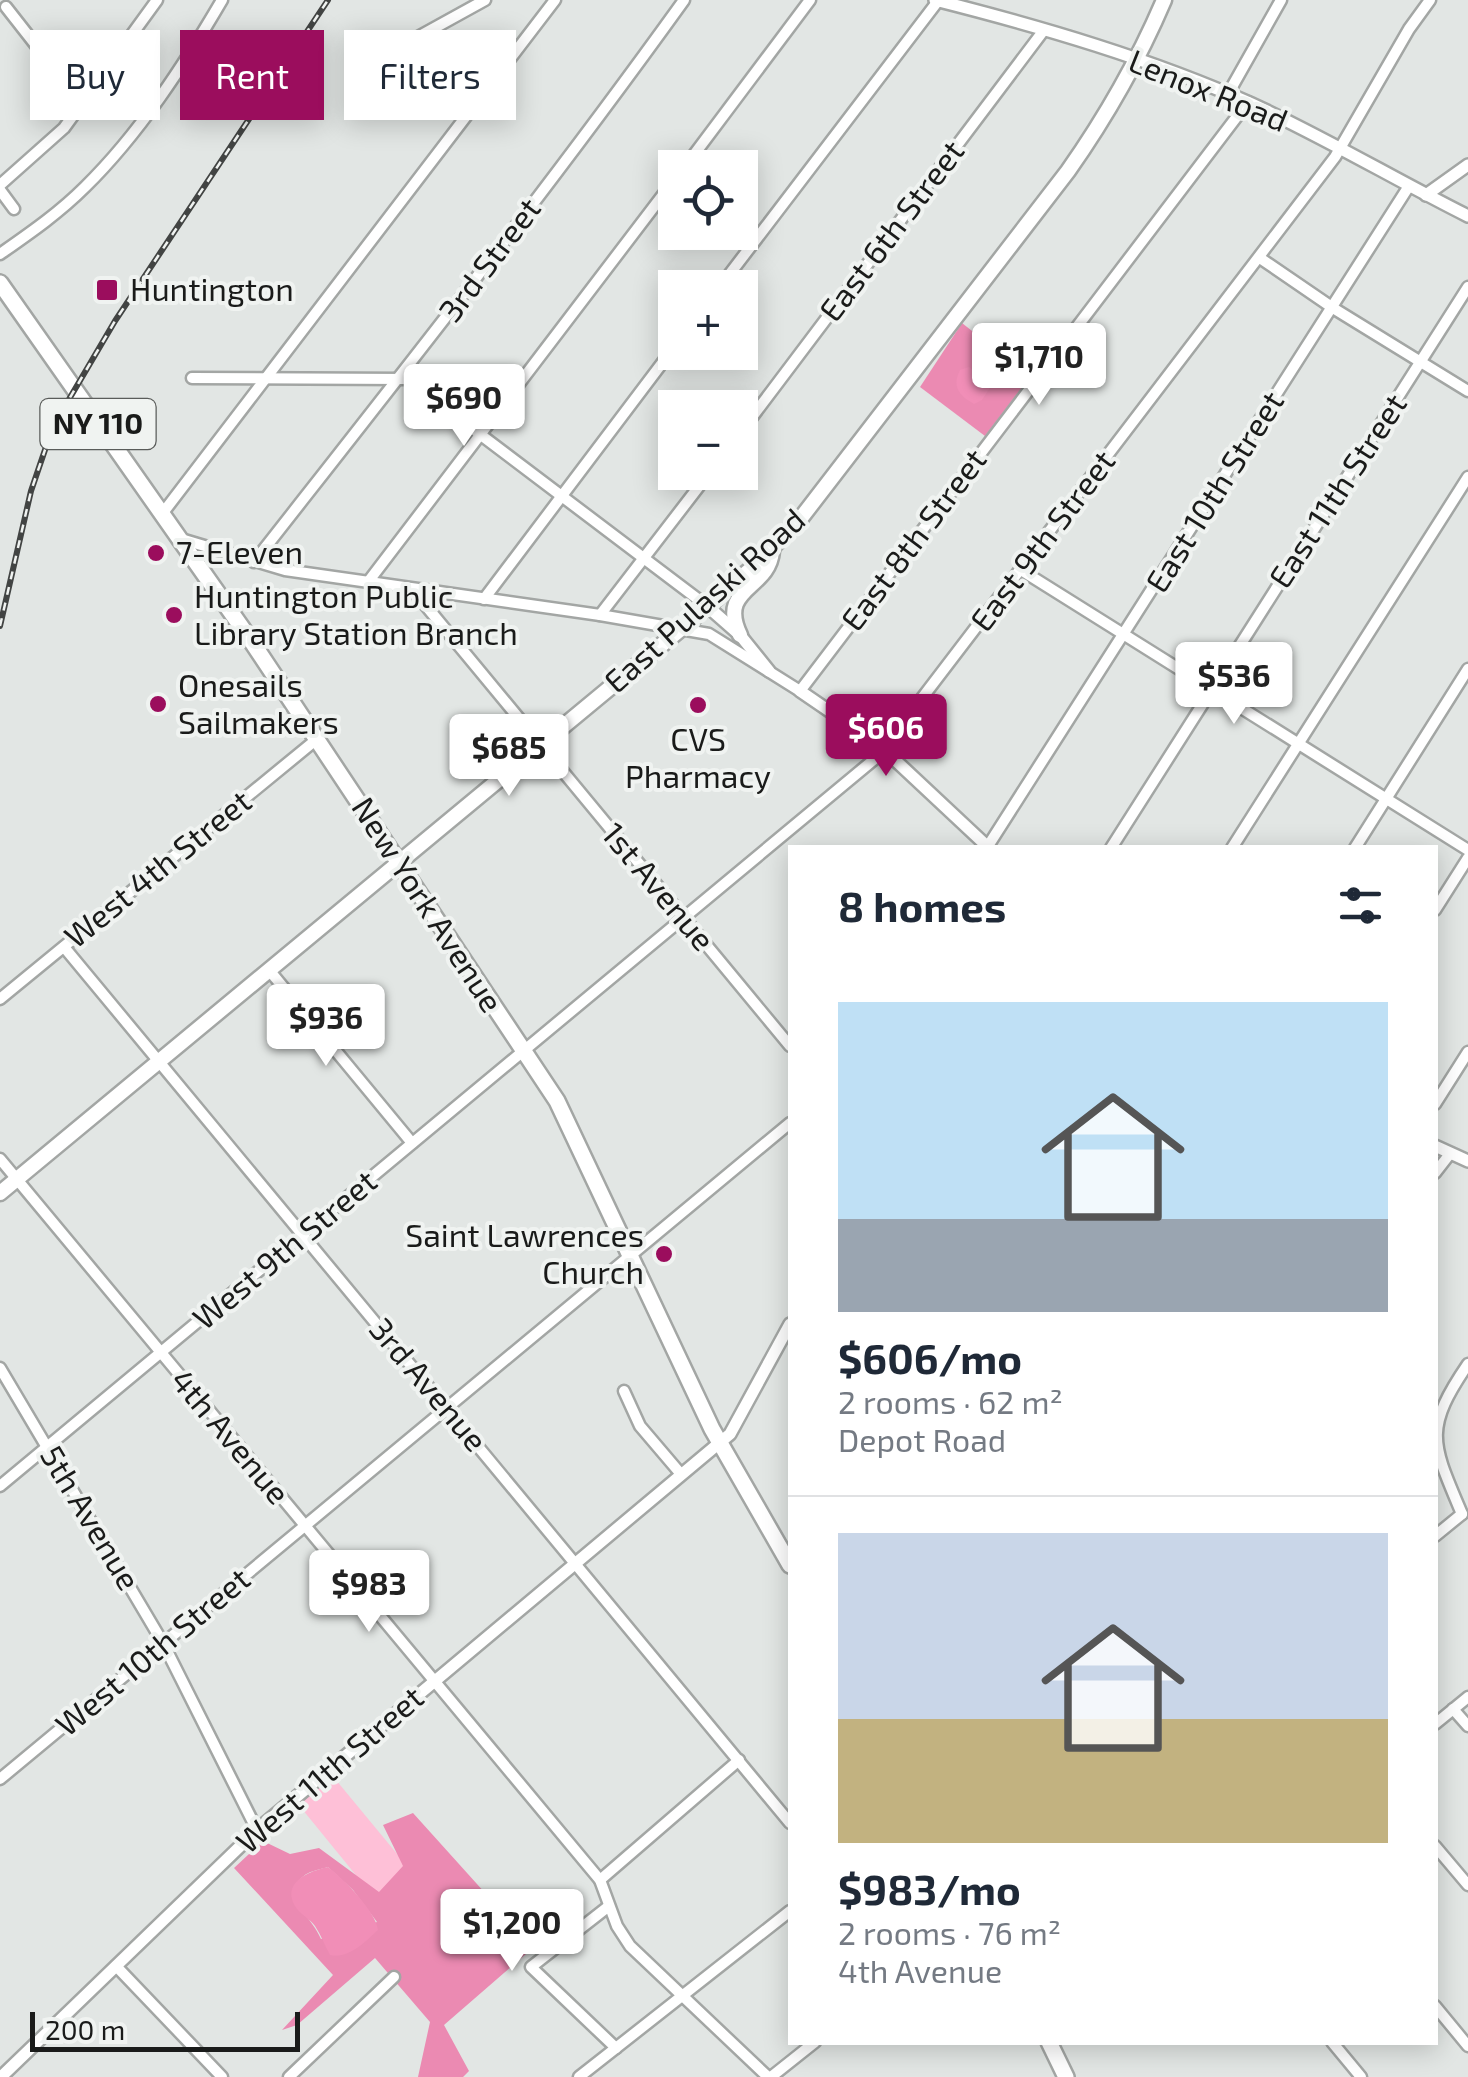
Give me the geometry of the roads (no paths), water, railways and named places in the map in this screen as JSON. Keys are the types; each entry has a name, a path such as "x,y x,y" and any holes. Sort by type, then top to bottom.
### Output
{"main road":[{"name":"East Pulaski Road","path":"0,1193 682,628 772,549 832,480 1068,171 1136,61 1164,0"},
{"name":"New York Avenue","path":"0,283 317,739 557,1101 719,1442 788,1562"},
{"path":"740,634 733,607 771,562 772,549"},
{"path":"1053,2045 1066,2077"}],"street":[{"path":"135,30 157,0"},
{"path":"430,30 484,0"},
{"path":"162,514 555,0"},
{"name":"3rd Street","path":"254,562 456,304 684,0"},
{"path":"698,150 810,0"},
{"path":"733,270 937,0"},
{"name":"Lenox Road","path":"937,0 1044,30 1248,102 1468,216"},
{"path":"1228,94 1281,0"},
{"name":"East 9th Street","path":"524,1052 884,749 1260,258 1340,148 1430,0"},
{"path":"0,254 58,212 113,157 170,80 217,2"},
{"path":"7,6 30,36"},
{"name":"East 6th Street","path":"758,408 1044,30"},
{"name":"East 8th Street","path":"800,691 1248,102"},
{"path":"14,209 0,187 70,120"},
{"path":"1426,195 1468,165"},
{"name":"East 10th Street","path":"990,845 1409,186"},
{"path":"368,582 658,201"},
{"path":"1260,258 1332,308 1468,390"},
{"name":"East 11th Street","path":"1113,845 1468,286"},
{"path":"484,598 658,369"},
{"path":"192,378 407,380 708,606 740,634 769,671"},
{"path":"1234,845 1468,477"},
{"path":"600,614 696,490"},
{"path":"178,538 254,562 708,634 884,749 987,845"},
{"path":"1022,570 1468,850"},
{"name":"1st Avenue","path":"412,588 788,1044"},
{"path":"1357,845 1468,669"},
{"name":"West 4th Street","path":"0,999 317,739"},
{"path":"1438,905 1468,858"},
{"name":"3rd Avenue","path":"64,947 788,1821"},
{"path":"270,970 412,1143"},
{"name":"West 9th Street","path":"0,1486 524,1052"},
{"path":"1438,1099 1468,1052"},
{"path":"630,1257 788,1125"},
{"path":"1438,1148 1468,1161"},
{"path":"1438,1169 1449,1155"},
{"name":"4th Avenue","path":"0,1159 600,1880 630,1946 769,2077"},
{"name":"West 10th Street","path":"0,1779 630,1257"},
{"path":"719,1442 734,1428 788,1328"},
{"path":"1438,1415 1442,1402 1468,1364"},
{"name":"5th Avenue","path":"0,1368 164,1643 257,1830"},
{"path":"624,1391 640,1426 680,1473"},
{"path":"1438,1440 1440,1459 1465,1515 1438,1534"},
{"name":"West 11th Street","path":"1,2077 257,1830 719,1442"},
{"path":"1438,1722 1468,1696"},
{"path":"1454,1709 1468,1726"},
{"path":"600,1880 739,1760"},
{"path":"1438,1850 1468,1885"},
{"path":"609,1906 531,1967 616,2048"},
{"path":"580,2077 788,1913"},
{"path":"116,1966 222,2077"},
{"path":"289,2077 394,1977"},
{"path":"1438,2010 1468,2046"},
{"path":"769,2077 811,2045"},
{"path":"1334,2045 1361,2077"}],"railway":[{"path":"0,626 31,491 48,441 68,401 115,321 328,0"}],"place":[{"name":"Huntington","path":"107,290"},
{"name":"7-Eleven","path":"156,553"},
{"name":"Huntington Public Library Station Branch","path":"174,615"},
{"name":"Onesails Sailmakers","path":"158,704"},
{"name":"CVS Pharmacy","path":"698,705"},
{"name":"Saint Lawrences Church","path":"664,1254"}]}
